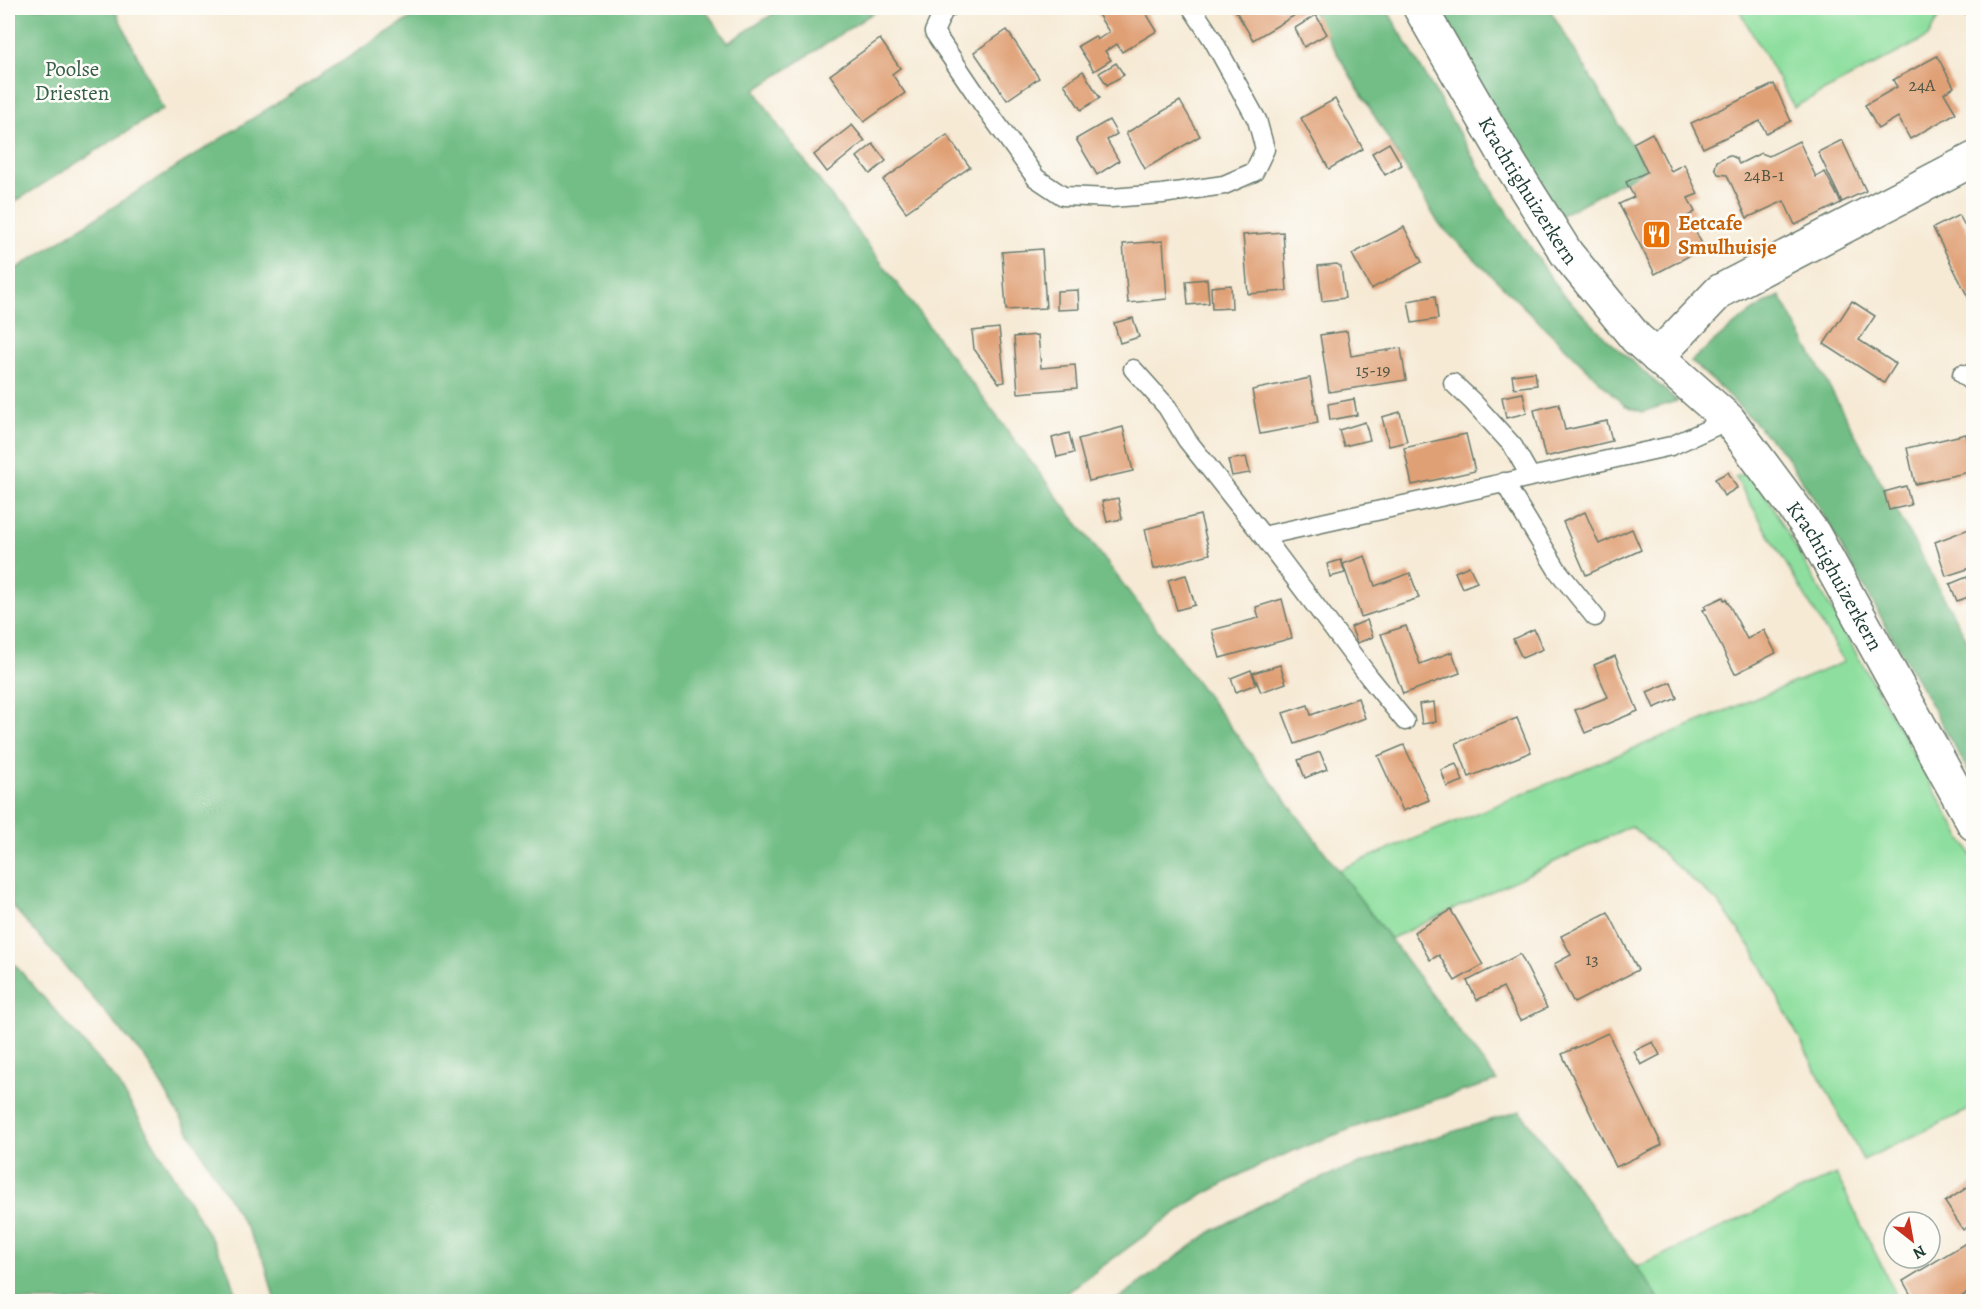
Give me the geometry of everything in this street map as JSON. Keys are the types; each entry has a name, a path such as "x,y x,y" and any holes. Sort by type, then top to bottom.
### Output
{"street":[{"name":"Krachtighuizerkern","path":"1420,8 1509,162 1567,254 1636,338 1729,420 1813,533 1974,824"},
{"path":"1657,357 1720,291 1974,159"}],"lane":[{"path":"948,8 944,10 934,32 1036,178 1063,196 1111,198 1162,194 1224,185 1254,172 1265,148 1257,120 1213,40 1192,8"},
{"path":"1132,369 1167,407 1187,440 1405,721"},
{"path":"1453,383 1513,446 1530,476"},
{"path":"1263,536 1671,446 1729,420"},
{"path":"1504,482 1558,571 1595,617"}],"green space":[{"name":"Poolse Driesten","path":"8,8 114,8 163,109 8,206"},
{"path":"426,8 704,8 728,43 782,8 873,8 876,11 755,90 779,127 1497,1081 1398,1111 1247,1171 1192,1201 1055,1301 275,1301 265,1263 247,1229 146,1059 8,901 8,274"},
{"path":"1310,8 1386,8 1494,193 1560,291 1608,340 1677,401 1642,412 1624,405 1439,224"},
{"path":"1431,8 1549,8 1646,169 1558,217"},
{"path":"1738,8 1932,8 1938,18 1928,37 1794,107"},
{"path":"1780,296 1973,651 1973,779 1814,499 1784,453 1728,395 1691,361 1745,317"},
{"path":"1747,473 1767,497 1973,858 1973,1108 1863,1160 1753,950 1719,903 1631,826 1390,939 1338,870 1844,662 1735,477"},
{"path":"8,957 116,1080 216,1247 231,1276 237,1301 8,1301"},
{"path":"1520,1111 1660,1301 1115,1301 1211,1232 1263,1204 1309,1183 1410,1145"},
{"path":"1836,1174 1899,1301 1660,1301 1637,1267"}],"building":[{"path":"1094,8 1143,8 1157,31 1122,52 1117,44 1105,51 1111,60 1094,71 1078,46 1095,36 1097,40 1109,32"},
{"path":"1234,8 1307,8 1253,40"},
{"path":"1974,8 1974,28 1963,9"},
{"path":"1316,15 1327,34 1304,47 1295,28"},
{"path":"1007,30 1039,78 1007,100 974,52"},
{"path":"880,39 900,68 892,74 905,93 864,122 830,75"},
{"path":"1937,56 1954,87 1944,93 1956,113 1910,139 1898,117 1878,129 1865,105 1897,87 1893,80"},
{"path":"1116,63 1124,75 1107,85 1099,73"},
{"path":"1083,71 1100,98 1081,110 1064,84"},
{"path":"1774,84 1791,121 1766,133 1760,121 1703,148 1691,123"},
{"path":"1335,99 1363,149 1329,169 1301,118"},
{"path":"1180,101 1200,136 1145,169 1126,133"},
{"path":"1109,120 1117,134 1107,140 1119,161 1097,175 1076,139"},
{"path":"852,125 865,141 827,172 814,155"},
{"path":"1652,133 1671,171 1684,164 1698,194 1688,198 1695,212 1688,216 1704,248 1655,274 1619,204 1634,197 1626,182 1647,172 1633,143"},
{"path":"947,135 970,167 906,212 883,180"},
{"path":"1842,140 1866,191 1842,202 1818,152"},
{"path":"1799,141 1816,177 1825,172 1841,203 1795,225 1784,201 1747,218 1727,175 1718,174 1715,168 1717,161 1729,155 1736,158 1739,164 1761,153 1769,156"},
{"path":"1389,143 1402,165 1385,175 1372,153"},
{"path":"873,144 886,161 870,174 857,157"},
{"path":"1959,215 1970,235 1974,233 1974,298 1970,301 1933,228"},
{"path":"1404,227 1422,262 1371,289 1352,254"},
{"path":"1283,232 1287,291 1248,294 1243,235"},
{"path":"1163,241 1167,299 1128,303 1123,244"},
{"path":"1042,249 1046,308 1006,310 1002,252"},
{"path":"1337,264 1341,267 1345,298 1322,301 1318,266"},
{"path":"1207,279 1209,303 1188,305 1186,281"},
{"path":"1231,285 1232,308 1212,309 1211,287"},
{"path":"1078,290 1079,309 1057,310 1057,291"},
{"path":"1435,296 1438,319 1412,323 1408,301"},
{"path":"1852,301 1875,316 1859,340 1896,364 1884,383 1824,344"},
{"path":"1133,318 1139,337 1120,343 1114,323"},
{"path":"999,328 1005,382 999,383 974,349 972,331"},
{"path":"1347,331 1351,356 1401,348 1406,380 1329,392 1320,335"},
{"path":"1038,335 1041,368 1075,365 1077,388 1018,393 1014,337"},
{"path":"1535,372 1537,385 1514,388 1512,375"},
{"path":"1310,378 1318,423 1260,434 1252,390"},
{"path":"1523,393 1527,413 1506,418 1502,397"},
{"path":"1354,399 1357,415 1330,420 1328,404"},
{"path":"1559,404 1565,430 1607,421 1612,441 1545,457 1534,410"},
{"path":"1400,412 1407,442 1389,446 1382,417"},
{"path":"1365,422 1370,440 1344,446 1339,430"},
{"path":"1123,427 1133,471 1089,481 1078,439"},
{"path":"1069,433 1074,453 1057,457 1052,438"},
{"path":"1466,434 1475,471 1412,485 1404,448"},
{"path":"1966,434 1974,471 1915,484 1907,448"},
{"path":"1246,457 1250,473 1232,476 1228,460"},
{"path":"1728,472 1737,488 1724,496 1715,479"},
{"path":"1906,486 1911,505 1889,510 1884,492"},
{"path":"1118,498 1122,519 1107,522 1102,501"},
{"path":"1585,512 1599,544 1632,529 1641,550 1586,575 1563,522"},
{"path":"1200,515 1210,554 1154,569 1145,529"},
{"path":"1974,527 1974,567 1946,576 1935,542"},
{"path":"1365,556 1375,586 1410,573 1419,598 1361,617 1343,564"},
{"path":"1341,560 1345,573 1330,577 1327,564"},
{"path":"1469,566 1477,582 1462,588 1455,572"},
{"path":"1186,575 1195,605 1177,610 1168,580"},
{"path":"1967,577 1974,595 1957,601 1950,584"},
{"path":"1723,597 1747,639 1764,630 1776,653 1735,674 1703,610 1706,609 1704,606"},
{"path":"1282,599 1292,638 1220,658 1212,630 1259,618 1256,607"},
{"path":"1367,620 1373,637 1357,643 1351,627"},
{"path":"1406,626 1420,664 1452,652 1460,673 1403,694 1381,634"},
{"path":"1534,629 1543,649 1522,658 1513,639"},
{"path":"1615,656 1638,711 1585,733 1575,710 1608,697 1594,665"},
{"path":"1280,665 1286,683 1261,692 1253,673"},
{"path":"1251,670 1256,684 1236,692 1231,678"},
{"path":"1671,682 1677,698 1654,708 1647,692"},
{"path":"1358,698 1365,718 1295,744 1283,713 1308,705 1311,715"},
{"path":"1434,702 1436,722 1422,724 1419,704"},
{"path":"1517,718 1531,752 1469,777 1456,743"},
{"path":"1404,745 1429,800 1403,811 1378,756"},
{"path":"1320,752 1327,769 1305,778 1298,760"},
{"path":"1456,764 1463,781 1447,787 1441,770"},
{"path":"1451,910 1483,965 1455,981 1439,955 1430,960 1414,932"},
{"path":"1608,912 1638,970 1574,1003 1554,964 1571,955 1561,936"},
{"path":"1520,954 1547,1008 1520,1021 1503,987 1477,1000 1467,981"},
{"path":"1608,1033 1662,1145 1616,1167 1562,1054"},
{"path":"1653,1042 1660,1055 1641,1065 1634,1051"},
{"path":"1974,1183 1974,1222 1963,1230 1945,1202"},
{"path":"1969,1241 1974,1249 1974,1289 1953,1302 1915,1302 1903,1281 1921,1270 1942,1270 1942,1257"}],"place":[{"name":"Eetcafe Smulhuisje","path":"1657,235"}]}
